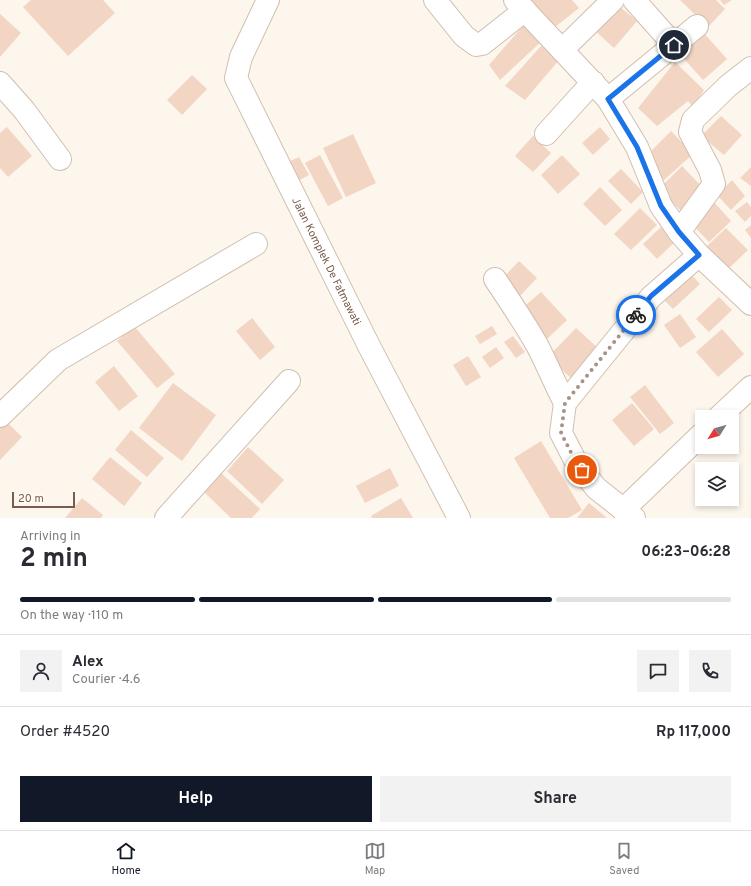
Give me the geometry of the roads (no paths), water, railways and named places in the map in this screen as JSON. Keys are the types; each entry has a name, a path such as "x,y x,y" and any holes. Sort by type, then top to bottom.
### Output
{"street":[{"name":"Jalan Komplek De Fatmawati","path":"268,0 241,57 236,78 369,346 459,518"},
{"path":"435,0 464,36 476,44 482,44 520,5 608,99 637,147 661,206 679,232 699,255 751,304"},
{"path":"562,50 613,0"},
{"path":"634,0 674,45"},
{"path":"608,99 697,26"},
{"path":"679,232 714,184 710,170 690,132 693,120 728,86 751,68"},
{"path":"546,134 593,82"},
{"path":"0,83 24,110 60,160"},
{"path":"0,416 58,360 256,244"},
{"path":"695,442 629,514 596,488 576,462 561,433 565,403 651,296 699,255"},
{"path":"495,279 519,314 537,345 565,403"},
{"path":"166,518 290,381"},
{"path":"726,410 751,387"}]}
